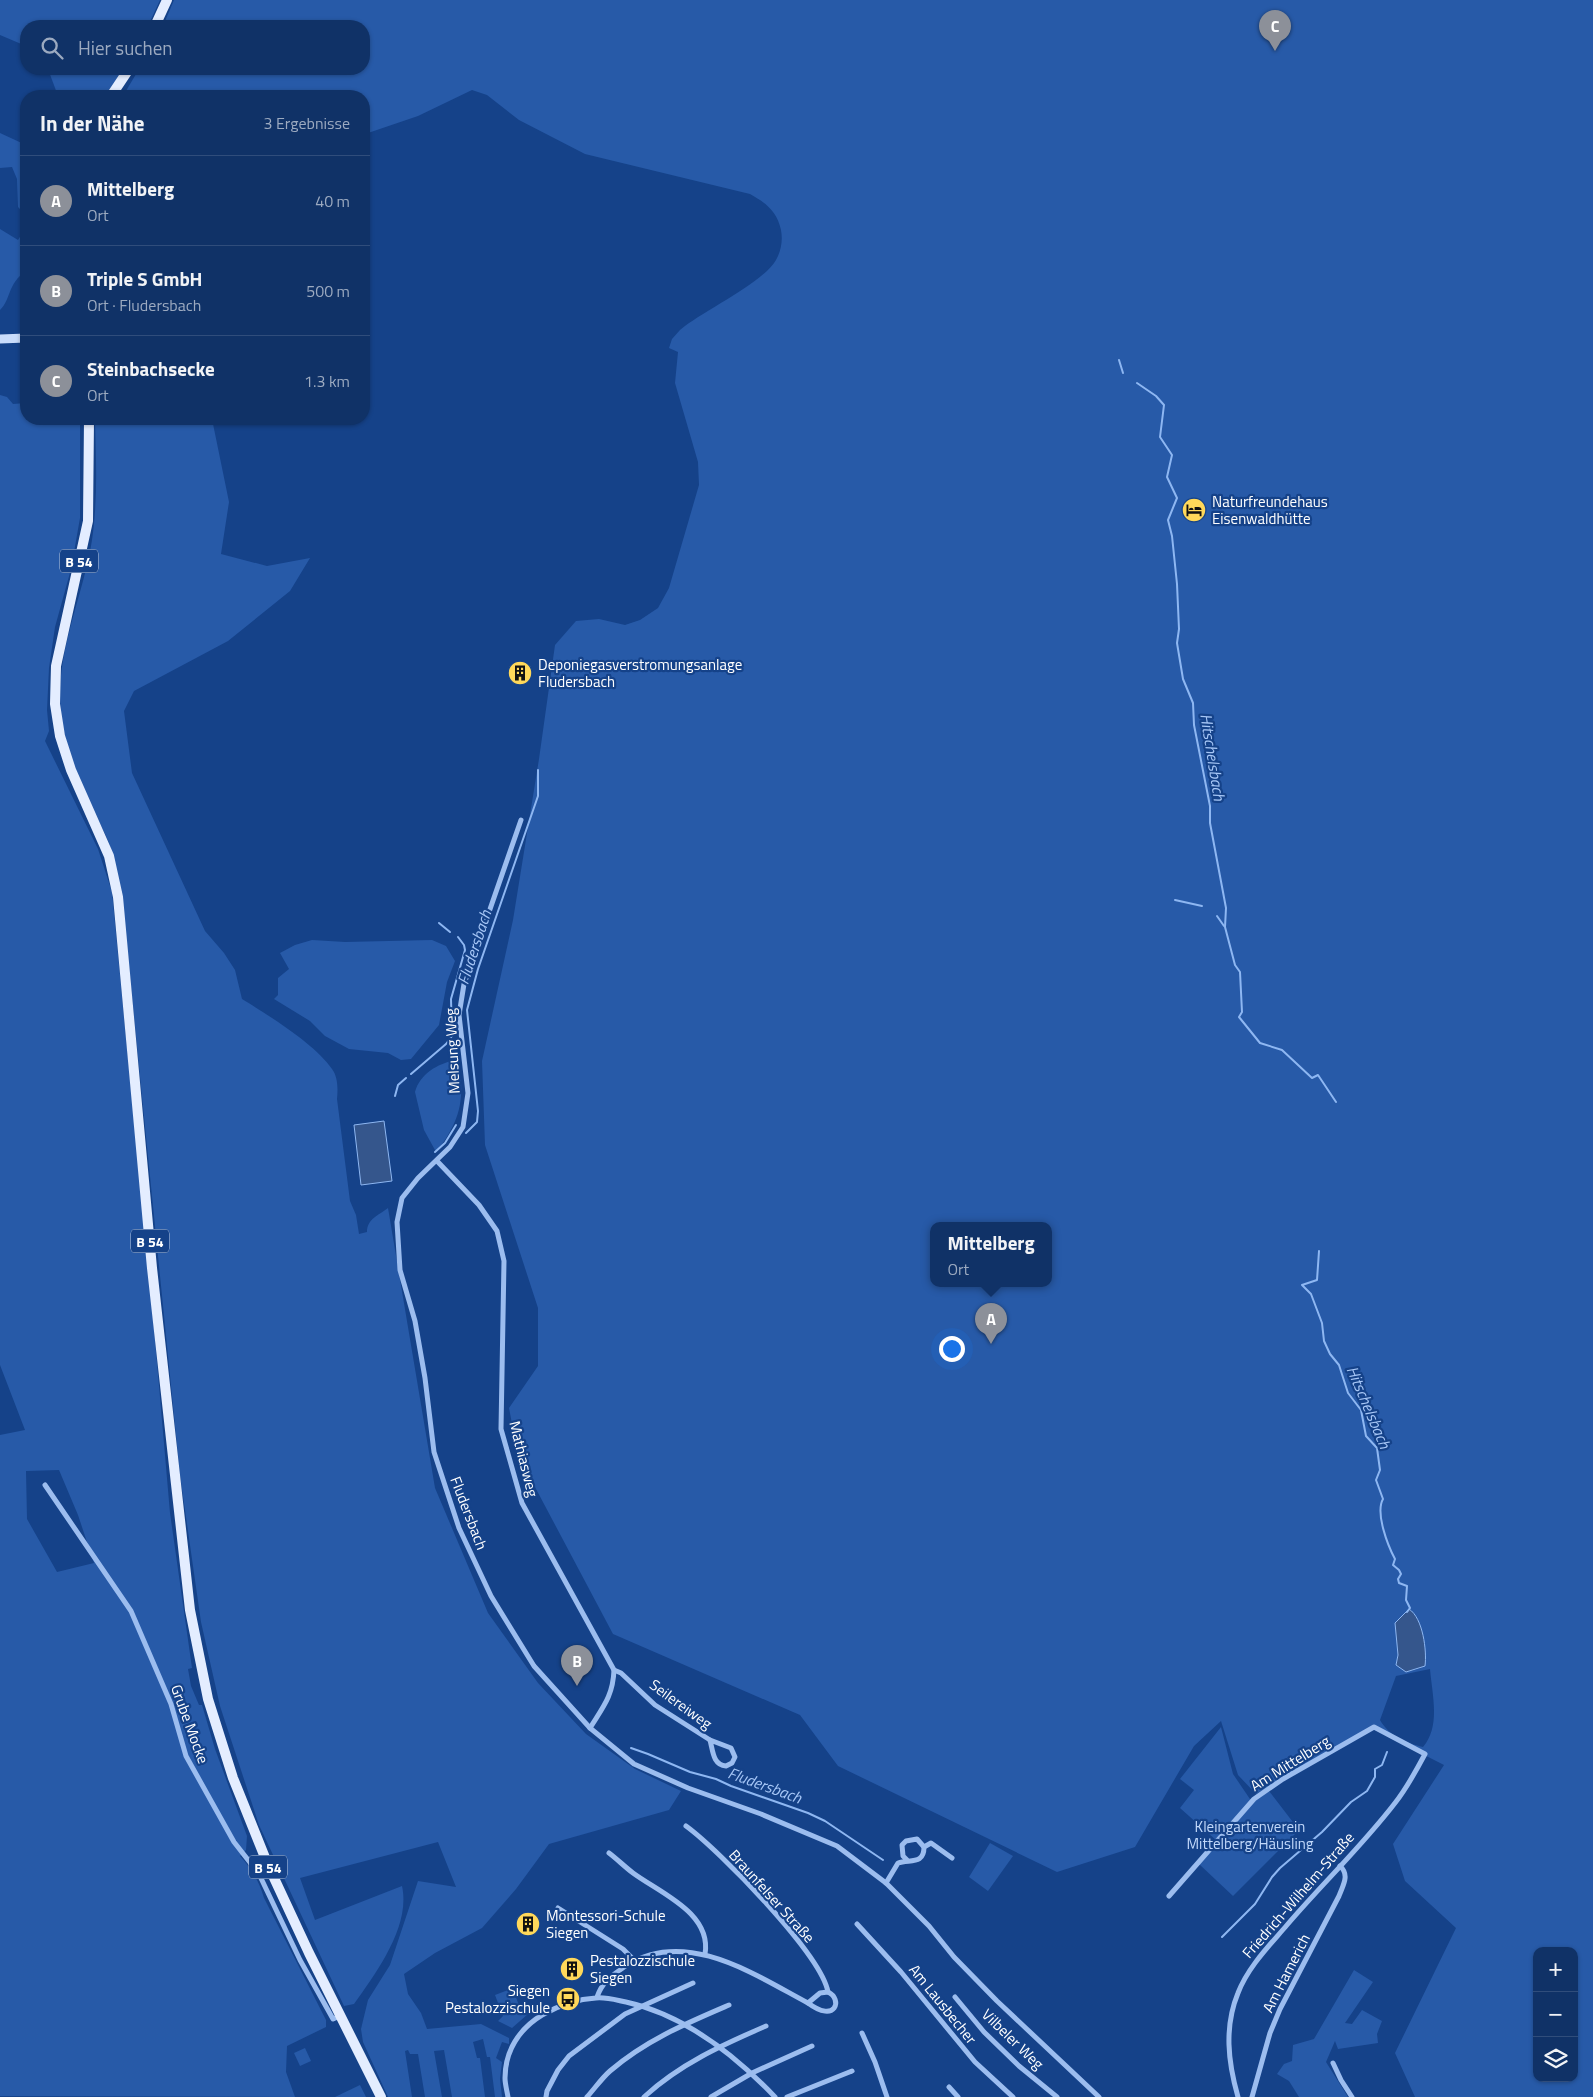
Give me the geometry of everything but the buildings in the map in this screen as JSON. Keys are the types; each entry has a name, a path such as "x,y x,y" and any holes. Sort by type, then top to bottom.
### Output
{"main road":[{"path":"158,20 167,0"},
{"path":"115,90 124,75"},
{"name":"B 54","path":"89,425 88,521 56,666 55,704 60,736 71,770 109,856 118,896 152,1268 190,1610 208,1698 233,1778 268,1865 332,2000 381,2097"}],"street":[{"path":"0,339 20,338"},
{"name":"Melsung Weg","path":"437,1161 450,1147 463,1128 468,1093 459,1015 464,984 521,820"},
{"name":"Mathiasweg","path":"437,1161 479,1205 498,1231 504,1261 501,1429 522,1503 614,1670"},
{"name":"Fludersbach","path":"437,1161 418,1178 402,1198 397,1222 400,1270 415,1321 425,1378 434,1452 459,1528 491,1596 534,1666 590,1728 634,1764 688,1788 761,1814 837,1846 886,1883 997,2002 1100,2097"},
{"name":"Grube Mocke","path":"45,1485 130,1611 171,1704 186,1756 234,1842 259,1874 300,1960 333,2019 340,2016"},
{"path":"590,1728 608,1700 614,1686 614,1670"},
{"name":"Seilereiweg","path":"614,1670 621,1673 654,1704 710,1740 731,1748 735,1757 732,1763 726,1766 716,1761 710,1740"},
{"name":"Am Mittelberg","path":"1169,1896 1254,1799 1283,1778 1374,1726 1425,1754"},
{"name":"Friedrich-Wilhelm-Straße","path":"1238,2097 1233,2080 1228,2036 1237,1994 1255,1962 1395,1803 1425,1754"},
{"name":"Braunfelser Straße","path":"597,1997 607,1978 635,1961 661,1954 679,1952 704,1954 724,1961 823,2012 830,2012 835,2006 836,2000 828,1992 813,1963 796,1938 763,1900 719,1855 686,1826"},
{"path":"886,1883 898,1863 907,1860 914,1862 920,1860 924,1854 924,1847 917,1839 906,1841 901,1851 907,1860"},
{"path":"924,1847 931,1843 952,1858"},
{"path":"610,1853 633,1873 681,1904 690,1913 698,1924 704,1938 704,1954"},
{"name":"Am Hamerich","path":"1252,2097 1270,2032 1339,1896 1346,1877 1345,1870 1340,1866"},
{"path":"558,1908 623,1949 635,1961"},
{"name":"Am Lausbecher","path":"857,1924 902,1972 975,2062 1013,2097"},
{"path":"546,2097 558,2070 569,2056 625,2014 693,1984"},
{"path":"808,2003 820,1993 828,1992"},
{"path":"508,2097 504,2080 507,2061 515,2039 538,2018 556,2007 597,1997 645,2006 685,2024 720,2046 752,2073 775,2097"},
{"name":"Vilbeler Weg","path":"955,1997 991,2039 1057,2097"},
{"path":"587,2097 609,2072 643,2045 729,2005"},
{"path":"644,2097 660,2082 689,2063 720,2046 766,2026"},
{"path":"862,2033 876,2062 887,2097"},
{"path":"711,2097 752,2073 812,2046"},
{"path":"1333,2064 1352,2097"},
{"path":"787,2097 852,2072"},
{"path":"949,2087 958,2097"}],"green space":[{"path":"0,0 160,0 151,20 20,20 20,43 0,35"},
{"path":"174,0 1593,0 1593,2097 1415,2097 1395,2053 1456,1928 1405,1881 1393,1844 1444,1765 1385,1735 1374,1727 1256,1794 1238,1775 1221,1721 1194,1746 1135,1847 1057,1872 838,1766 800,1715 613,1634 518,1455 509,1408 538,1366 538,1308 485,1145 482,1061 513,920 555,645 576,621 599,619 625,625 640,620 658,608 669,588 699,485 698,462 675,383 678,352 669,348 672,339 690,322 746,287 769,269 776,260 780,249 781,230 777,218 770,208 750,194 585,154 519,120 487,95 472,90 418,116 370,132 370,90 127,90 135,75 370,75 370,20 166,20","holes":["1410,1609 1421,1631 1425,1645 1424,1660 1421,1668 1406,1672 1396,1665 1398,1655 1396,1621","1430,1669 1434,1720 1429,1739 1423,1747 1393,1735 1380,1720 1396,1676"]},
{"path":"50,75 120,75 111,90 56,90"},
{"path":"0,133 20,142 20,209 18,207 17,179 12,167 0,168"},
{"path":"0,229 18,240 20,237 20,276 12,286 6,302 0,310"},
{"path":"0,395 7,397 13,404 20,403 20,425 80,425 80,518 71,569 55,627 49,668 47,710 49,731 45,741 98,849 112,892 170,1513 192,1668 188,1669 191,1686 199,1705 202,1705 215,1749 247,1836 246,1850 240,1856 252,1871 326,2020 326,2027 287,2046 286,2072 295,2097 0,2096 0,1435 25,1430 0,1365","holes":["59,1470 78,1515 94,1563 57,1572 27,1519 26,1471"]},
{"path":"95,425 213,425 229,502 221,554 267,566 310,558 290,591 228,641 134,691 124,711 132,773 205,931 224,953 235,970 242,999 303,1040 324,1059 334,1072 337,1083 337,1099 350,1201 356,1215 359,1234 367,1232 371,1221 388,1208 435,1488 488,1613 538,1683 586,1734 635,1769 681,1791 669,1810 549,1844 516,1889 482,1928 435,1953 404,1974 408,1994 421,2013 427,2029 481,2024 509,2038 509,2044 502,2042 496,2058 502,2062 500,2079 502,2097 495,2097 490,2057 487,2057 483,2039 473,2042 477,2058 480,2058 485,2097 452,2097 444,2050 434,2051 442,2097 425,2097 418,2054 410,2054 408,2050 405,2051 412,2097 388,2097 363,2042 361,2029 368,2000 390,1965 418,1881 456,1887 438,1842 300,1878 315,1920 402,1886 401,1917 397,1933 390,1948 354,2004 344,2006 259,1825 220,1706 201,1622 180,1475 119,881 108,840 78,777 62,723 61,676 68,637 92,540 96,479"},
{"path":"312,940 345,942 432,940 446,946 455,961 447,982 439,1025 411,1059 401,1060 388,1053 349,1049 325,1036 310,1021 274,999 278,995 278,978 289,969 280,953 295,945"},
{"path":"455,1060 459,1068 461,1082 459,1110 449,1134 438,1150 435,1150 424,1130 415,1092 421,1080 430,1071 442,1064"},
{"name":"Kleingartenverein Mittelberg/Häusling","path":"1221,1727 1233,1774 1252,1802 1269,1791 1299,1830 1233,1896 1199,1864 1217,1841 1180,1808 1194,1790 1180,1779"},
{"path":"990,1843 1013,1856 988,1891 969,1877"},
{"path":"1354,1970 1373,1982 1345,2023 1352,2024 1362,2010 1382,2021 1377,2034 1378,2043 1338,2049 1335,2041 1326,2062 1348,2097 1299,2097 1289,2081 1277,2074 1284,2064 1292,2061 1293,2045 1314,2039"},
{"path":"513,1988 519,2006 525,2004 528,2014 512,2028 498,2021 503,2016 495,1995"},
{"path":"305,2048 311,2061 300,2066 294,2053"},
{"path":"360,2085 366,2097 335,2097"}],"shaded area":[{"path":"384,1121 392,1181 361,1185 354,1125"},
{"path":"1409,1609 1414,1613 1421,1627 1425,1644 1425,1666 1406,1672 1396,1665 1398,1655 1395,1623"}],"waterway":[{"path":"1119,360 1123,373"},
{"name":"Hitschelsbach","path":"1137,383 1156,396 1164,405 1160,437 1172,455 1167,477 1177,498 1168,520 1172,536 1177,584 1179,629 1177,643 1183,679 1193,703 1194,725 1210,806 1210,823 1226,908 1225,927 1235,965 1240,972 1242,1012 1239,1017 1260,1043 1282,1050 1312,1078 1318,1075 1336,1102"},
{"name":"Fludersbach","path":"466,1133 477,1122 478,1111 467,1010 478,969 538,796 538,770"},
{"path":"1175,900 1202,906"},
{"path":"1217,916 1224,926"},
{"path":"439,923 450,932"},
{"path":"411,1074 446,1044 452,1036 451,999 465,950 458,937"},
{"path":"395,1096 398,1085 406,1078"},
{"name":"Fludersbach","path":"435,1152 445,1143 456,1125"},
{"name":"Hitschelsbach","path":"1319,1251 1317,1280 1302,1285 1311,1294 1322,1323 1324,1341 1330,1354 1339,1365 1348,1393 1361,1410 1366,1436 1377,1448 1380,1470 1376,1480 1383,1499 1381,1521 1395,1559 1393,1565 1401,1574 1398,1579 1399,1583 1407,1586 1406,1600 1410,1608 1407,1612"},
{"name":"Fludersbach","path":"631,1748 690,1772 716,1779 808,1813 825,1821 883,1860"},
{"name":"Hitschelsbach","path":"1222,1937 1255,1904 1280,1868 1322,1832 1351,1802 1367,1791 1375,1777 1375,1769 1382,1765 1387,1752"}],"place":[{"name":"Steinbachsecke","path":"1275,51"},
{"name":"Naturfreundehaus Eisenwaldhütte","path":"1194,510"},
{"name":"Deponiegasverstromungsanlage Fludersbach","path":"520,673"},
{"name":"Mittelberg","path":"991,1344"},
{"name":"Triple S GmbH","path":"577,1686"},
{"name":"Montessori-Schule Siegen","path":"528,1924"},
{"name":"Pestalozzischule Siegen","path":"572,1969"},
{"name":"Siegen Pestalozzischule","path":"568,1999"}]}
